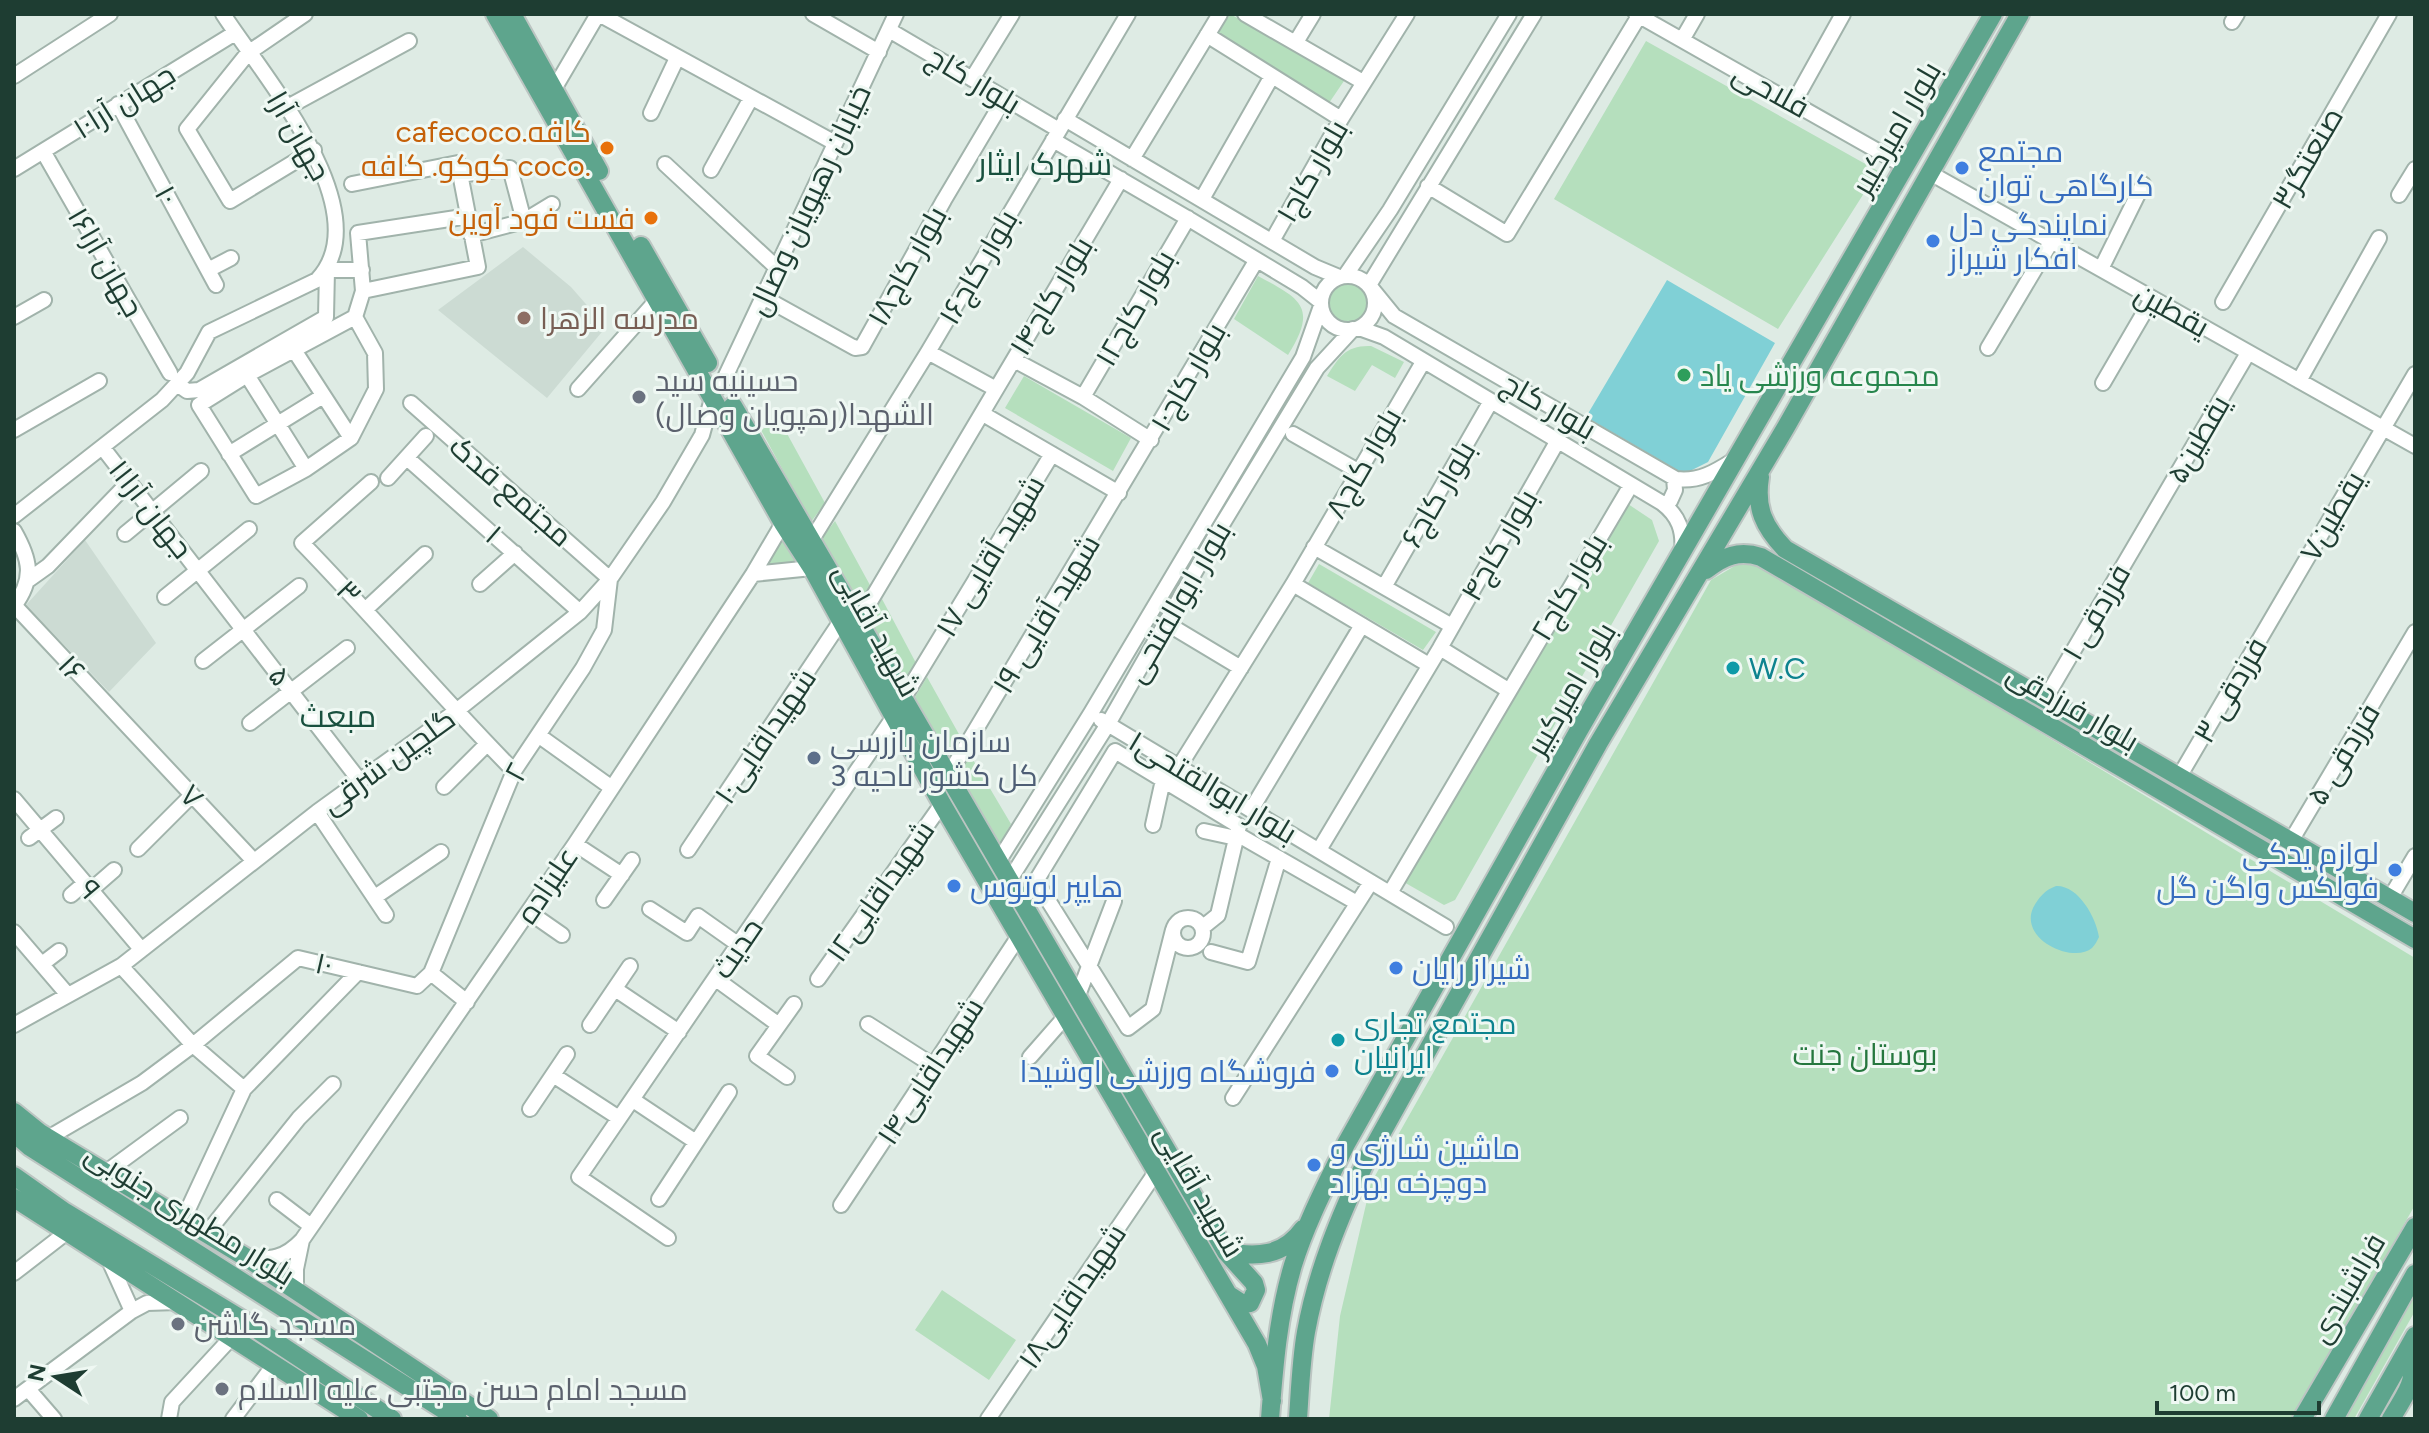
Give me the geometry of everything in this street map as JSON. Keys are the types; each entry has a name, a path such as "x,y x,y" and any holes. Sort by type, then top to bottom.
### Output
{"main road":[{"name":"شهید آقایی","path":"495,14 594,176 717,390 731,427 783,523 903,699 1226,1252 1252,1256 1281,1250 1296,1239 1313,1213"},
{"name":"شهید آقایی","path":"512,14 554,89 657,300 811,541 893,718 1257,1344 1266,1366 1271,1410"},
{"name":"بلوار امیرکبیر","path":"1271,1410 1279,1326 1293,1264 1346,1144 1478,907 1993,14"},
{"name":"بلوار امیرکبیر","path":"1299,1417 1306,1332 1321,1269 1338,1220 1366,1161 1598,744 1762,467 2020,14"},
{"name":"بلوار فرزدقی","path":"1762,467 1758,494 1761,515 1781,557 2415,939"},
{"name":"بلوار فرزدقی","path":"1700,574 1723,558 1738,553 1781,557 2045,699 2415,913"},
{"path":"1478,907 1500,920"},
{"path":"14,1112 97,1175 184,1218 489,1419"},
{"name":"بلوار مطهری جنوبی","path":"14,1133 97,1175 458,1419"},
{"path":"14,1179 21,1202 359,1419"},
{"name":"بلوار مطهری جنوبی","path":"14,1179 392,1419"},
{"name":"فراشبندی","path":"2302,1419 2415,1227"},
{"path":"2397,1306 2415,1240"},
{"path":"1226,1252 1254,1283 1256,1290 1250,1303 1243,1304 1229,1295"},
{"name":"فراشبندی","path":"2334,1419 2415,1274"},
{"path":"232,1337 289,1351"},
{"path":"2368,1419 2413,1345"},
{"path":"2391,1419 2412,1381 2413,1345"},
{"path":"420,1374 439,1406"}],"street":[{"path":"14,76 110,14"},
{"name":"جهان آرا","path":"174,378 187,391 199,390 326,317 327,270 333,256 333,206 329,185 314,150 223,14"},
{"path":"305,14 248,53 187,129 230,201 314,150"},
{"path":"554,89 599,14 835,143"},
{"path":"813,14 879,52"},
{"name":"خیابان رهپویان وصال","path":"702,435 717,390 896,14"},
{"path":"972,79 1012,14"},
{"name":"بلوار کاج۱۶","path":"811,541 928,352 1128,14"},
{"path":"1245,14 1363,82"},
{"path":"1296,42 1313,14"},
{"name":"بلوار کاج۱","path":"1272,241 1363,82 1407,14"},
{"path":"1342,276 1354,276 1370,287 1375,304 1374,311 1356,328 1336,327 1329,322 1321,304 1328,284 1342,276 1363,251 1509,14"},
{"path":"1370,287 1465,124 1534,14"},
{"path":"1682,40 1697,14"},
{"path":"1794,102 1843,14"},
{"name":"صنعتگر۳","path":"2223,302 2389,14"},
{"path":"1132,159 1219,15"},
{"path":"1428,186 1507,234 1637,15"},
{"name":"فلاحی","path":"1637,15 1906,167"},
{"name":"بلوار کاج","path":"889,30 1059,130 1132,159 1315,267 1342,276"},
{"name":"جهان آرا۱۰","path":"14,169 235,33"},
{"path":"1207,35 1341,119"},
{"path":"286,108 409,41"},
{"path":"651,113 677,58"},
{"path":"1202,199 1272,76"},
{"path":"711,170 751,98"},
{"name":"بلوار کاج۱۸","path":"763,297 859,349 1004,99"},
{"name":"۱۰","path":"118,104 216,285"},
{"path":"1448,114 1465,124"},
{"name":"بلوار کاج","path":"1059,130 1121,179 1302,287 1321,304"},
{"name":"جهان آرا۱۶","path":"43,151 174,378"},
{"path":"352,184 458,163 478,267 363,291"},
{"path":"665,164 777,268"},
{"path":"460,175 510,168 524,221"},
{"path":"2399,195 2415,169"},
{"name":"یقطین","path":"1930,173 2415,446"},
{"name":"بلوار کاج۱۴","path":"850,622 983,414 1121,179"},
{"path":"1155,200 1168,179"},
{"path":"2101,269 2143,184"},
{"path":"471,235 524,221 552,204"},
{"path":"355,317 375,353 376,389 351,438 306,469 256,496 199,405 247,375 355,317 363,291 358,233 469,216"},
{"name":"بلوار کاج۱۲","path":"1083,397 1188,218"},
{"path":"2299,381 2379,238"},
{"path":"1988,348 2051,242"},
{"path":"1363,251 1362,262 1366,267 1372,269 1382,265"},
{"path":"208,270 231,258"},
{"name":"بلوار کاج۱۰","path":"1119,493 1256,261"},
{"path":"1302,287 1313,284 1317,276 1315,267"},
{"path":"14,516 162,400 174,378 187,373 209,332 317,280 327,270 362,270"},
{"name":"بلوار کاج","path":"1370,287 1394,316 1674,478"},
{"path":"2103,383 2152,299"},
{"path":"14,317 44,300"},
{"path":"578,389 657,300"},
{"name":"بلوار ابوالفتحی","path":"998,862 1091,713 1303,357 1321,304"},
{"path":"1384,337 1378,332 1378,322 1384,316 1394,316"},
{"name":"بلوار کاج","path":"1356,328 1384,337 1662,503 1674,512 1679,522 1683,544 1681,557"},
{"name":"بلوار ابوالفتحی","path":"1009,881 1108,724 1220,528 1317,368 1356,328"},
{"path":"294,350 351,438"},
{"path":"1303,357 1312,350 1319,351 1321,357 1317,368"},
{"path":"928,352 996,389"},
{"name":"یقطین۵","path":"2147,526 2248,353"},
{"path":"1014,360 1083,397 1151,440"},
{"name":"بلوار کاج۸","path":"1179,767 1304,566 1423,362"},
{"name":"یقطین۷","path":"2281,603 2415,374"},
{"path":"247,375 306,469"},
{"path":"14,430 99,381"},
{"path":"229,454 323,396"},
{"name":"بلوار کاج۶","path":"1384,587 1491,401"},
{"name":"مجتمع فدک","path":"411,403 610,579"},
{"path":"983,414 1119,493"},
{"path":"702,435 719,424 731,427"},
{"path":"1293,434 1358,471"},
{"name":"گلچین شرقی","path":"14,1025 121,966 317,812 455,712 580,612 610,579 663,502 702,435"},
{"path":"388,478 426,436"},
{"path":"1594,461 1607,440"},
{"name":"بلوار کاج۴","path":"1319,850 1440,648 1557,442"},
{"name":"جهان آرا۱۱","path":"103,448 198,570"},
{"name":"شهید آقایی ۱۷","path":"903,699 1052,454"},
{"path":"1662,503 1670,501 1674,495 1674,478 1690,481 1738,457"},
{"name":"۱","path":"407,458 580,612"},
{"path":"125,534 201,471"},
{"path":"27,581 48,566 130,481"},
{"name":"۳","path":"371,482 302,543 366,609 455,712 514,771"},
{"name":"بلوار کاج۲","path":"1390,893 1631,485"},
{"name":"شهید آقایی ۱۹","path":"948,776 1119,493"},
{"path":"1205,517 1220,528"},
{"name":"علیزاده","path":"247,1258 278,1258 302,1240 575,844 753,574 783,523"},
{"name":"فرزدقی ۱","path":"2045,699 2147,526"},
{"path":"165,597 249,529"},
{"path":"14,531 26,551 27,581 26,590 14,606"},
{"path":"1314,547 1452,626"},
{"path":"480,584 515,553"},
{"path":"366,609 425,554"},
{"path":"753,574 812,568"},
{"name":"۵","path":"198,570 360,781"},
{"name":"۲","path":"431,973 514,771 583,668 604,630 610,579"},
{"path":"1293,584 1429,665"},
{"path":"203,661 299,586"},
{"name":"فرزدقی ۳","path":"2179,777 2281,603"},
{"name":"۱۶","path":"14,606 130,731"},
{"name":"شهیداقایی۱۰","path":"688,850 850,622"},
{"path":"1166,623 1241,668"},
{"path":"1251,810 1362,625"},
{"name":"فرزدقی ۵","path":"2291,841 2415,632"},
{"path":"250,723 347,648"},
{"path":"1440,648 1508,690"},
{"name":"بلوار ابوالفتحی۱","path":"1091,713 1446,927"},
{"name":"حدیث","path":"668,1238 579,1177 893,718"},
{"name":"۷","path":"130,731 254,861"},
{"path":"538,735 612,788"},
{"path":"444,787 487,744"},
{"path":"1173,930 1173,938 1185,948 1193,948 1204,936 1199,921 1191,917 1176,922 1173,930 1153,1009 1128,1028 1036,881 1115,751 1239,826 1239,837 1218,915 1203,927"},
{"path":"1153,825 1163,780"},
{"path":"138,849 191,796"},
{"name":"۹","path":"14,799 34,834 88,887 141,949"},
{"name":"شهیداقایی۱۲","path":"818,979 942,804"},
{"path":"317,812 386,915"},
{"path":"34,834 56,818"},
{"path":"1204,831 1239,837 1357,903"},
{"path":"575,844 622,875"},
{"path":"375,897 441,852"},
{"path":"2390,898 2415,856"},
{"path":"1211,952 1248,962 1279,858"},
{"path":"604,900 632,860"},
{"path":"71,895 114,870"},
{"path":"1233,1098 1371,882"},
{"path":"1077,998 1114,901"},
{"path":"650,909 687,933 698,916 739,945"},
{"path":"529,912 562,935"},
{"path":"14,932 68,995"},
{"name":"شهیداقایی۱۴","path":"841,1205 1019,936"},
{"path":"42,964 59,951"},
{"name":"۱۰","path":"193,1045 298,958 417,986 431,973"},
{"path":"121,966 193,1045 244,1089"},
{"path":"590,1025 630,966"},
{"path":"184,1218 244,1089 358,972"},
{"path":"431,973 467,1002"},
{"path":"716,979 779,1025"},
{"path":"615,989 679,1032"},
{"path":"787,1077 757,1056 794,1004"},
{"path":"1030,1057 1066,1016"},
{"path":"868,1024 934,1066"},
{"path":"48,1138 142,1083 193,1045"},
{"path":"530,1109 567,1054"},
{"path":"553,1075 619,1118"},
{"path":"207,1233 299,1118 333,1084"},
{"path":"659,1199 729,1092"},
{"path":"633,1100 696,1142"},
{"path":"97,1175 180,1118"},
{"name":"شهیداقایی۱۸","path":"988,1419 1156,1172"},
{"path":"277,1200 311,1226"},
{"path":"14,1273 67,1232"},
{"name":"علیزاده","path":"296,1290 296,1269 302,1240"},
{"path":"108,1258 132,1311"},
{"path":"14,1399 132,1311 147,1303 179,1302"},
{"path":"169,1419 172,1402 232,1337"},
{"path":"233,1419 274,1365"},
{"path":"28,1389 54,1419"}],"shaded area":[{"name":"مدرسه الزهرا","path":"523,247 571,287 606,327 547,398 438,310"},
{"path":"85,540 156,643 109,692 26,605"}],"green space":[{"path":"1230,14 1346,78 1329,103 1217,35"},
{"path":"1646,41 1878,171 1778,329 1554,199"},
{"path":"1258,276 1285,291 1300,306 1302,326 1288,355 1234,319"},
{"path":"1347,281 1362,287 1368,302 1362,317 1347,323 1332,317 1326,302 1332,287"},
{"path":"1371,346 1404,362 1395,378 1372,365 1355,391 1327,376 1349,350"},
{"path":"1024,376 1131,438 1113,471 1005,408"},
{"path":"779,419 825,503 811,522 761,430"},
{"path":"1628,504 1652,520 1659,541 1455,900 1444,905 1402,881"},
{"path":"835,521 871,587 859,606 821,539"},
{"path":"785,535 802,563 762,569"},
{"path":"1319,564 1436,632 1423,650 1308,583"},
{"name":"بوستان جنت","path":"1738,564 1761,565 2415,958 2415,1205 2293,1419 1329,1419 1340,1316 1371,1183 1711,580"},
{"path":"882,599 916,663 904,683 868,619"},
{"path":"927,677 960,736 947,755 915,697"},
{"path":"969,753 1011,824 999,846 958,774"},
{"path":"2415,1289 2415,1311 2354,1419 2343,1419"},
{"path":"942,1290 1016,1340 989,1380 915,1330"}],"water":[{"name":"مجموعه ورزشی یاد","path":"1667,280 1775,343 1708,462 1684,474 1586,417"},
{"path":"2056,886 2064,887 2078,896 2094,920 2099,937 2092,948 2084,952 2073,953 2050,946 2034,930 2031,920 2033,908 2043,894"}],"place":[{"name":"cafecoco.کافه کوکو. کافه coco.","path":"607,148"},
{"name":"مجتمع کارگاهی توان","path":"1962,168"},
{"name":"فست فود آوین","path":"651,218"},
{"name":"نمایندگی دل افکار شیراز","path":"1933,241"},
{"name":"مدرسه الزهرا","path":"524,318"},
{"name":"مجموعه ورزشی یاد","path":"1684,375"},
{"name":"حسینیه سید الشهدا(رهپویان وصال)","path":"639,397"},
{"name":"W.C","path":"1733,668"},
{"name":"سازمان بازرسی کل کشور ناحیه 3","path":"814,758"},
{"name":"لوازم یدکی فولکس واگن گل","path":"2395,870"},
{"name":"هایپر لوتوس","path":"954,886"},
{"name":"شیراز رایان","path":"1396,968"},
{"name":"مجتمع تجاری ایرانیان","path":"1338,1040"},
{"name":"فروشگاه ورزشی اوشیدا","path":"1332,1071"},
{"name":"ماشین شارژی و دوچرخه بهزاد","path":"1314,1165"},
{"name":"مسجد گلشن","path":"178,1324"},
{"name":"مسجد امام حسن مجتبی علیه السلام","path":"222,1389"}],"district":[{"name":"شهرک ایثار","path":"1045,164"},
{"name":"مبعث","path":"338,716"}]}
